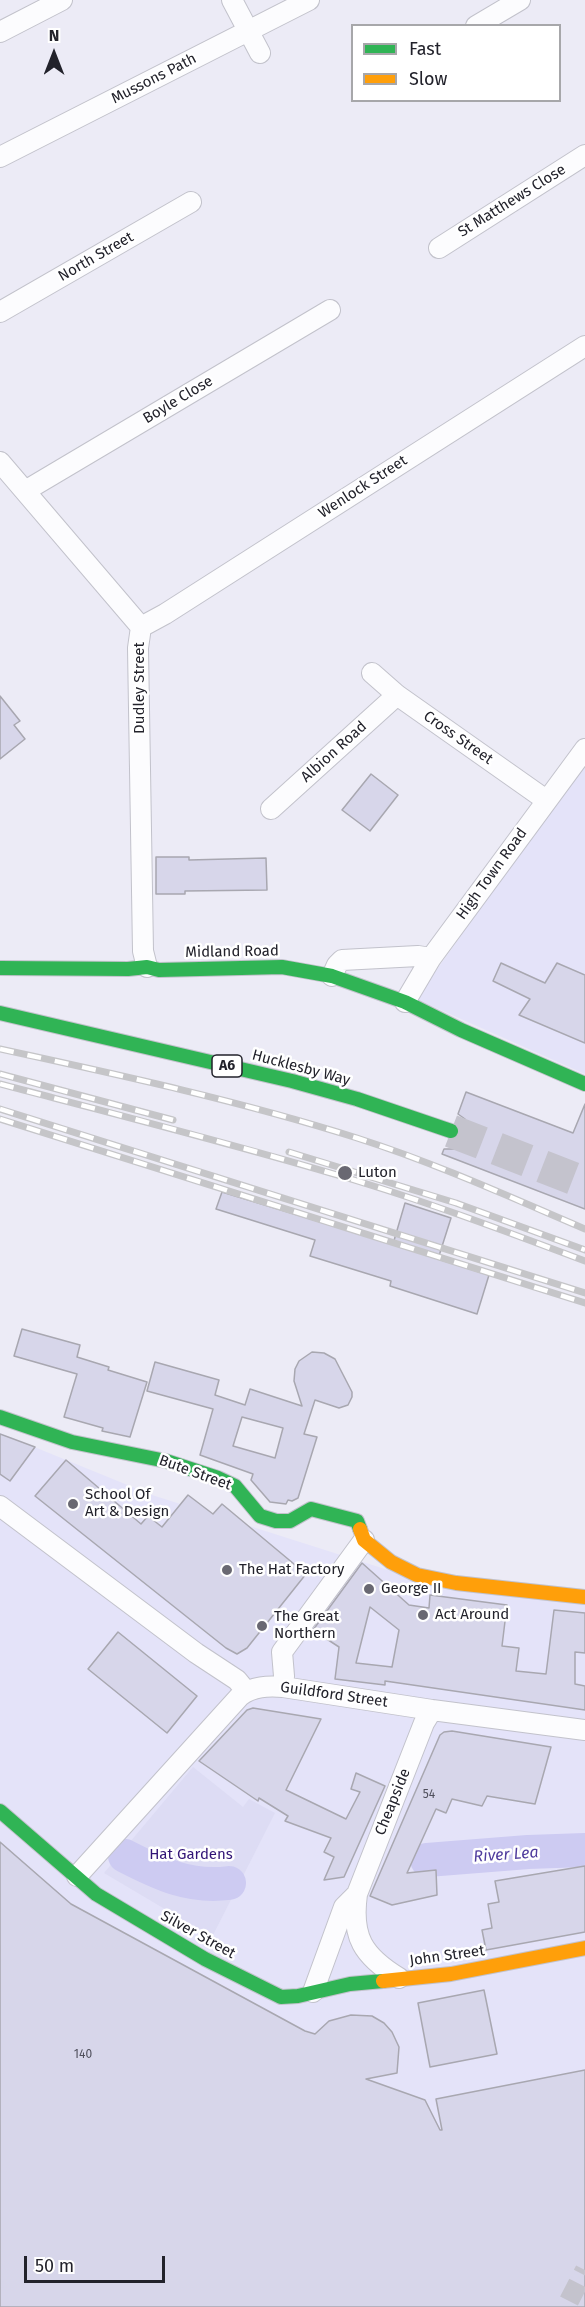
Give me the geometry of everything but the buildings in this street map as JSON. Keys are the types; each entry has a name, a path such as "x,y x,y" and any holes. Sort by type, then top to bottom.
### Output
{"main road":[{"name":"Midland Road","path":"0,968 128,969 147,967 159,970 282,967 332,976 405,1002 461,1030 585,1084"},
{"name":"Hucklesby Way","path":"0,1013 292,1081 357,1099 451,1131"},
{"name":"Bute Street","path":"0,1417 72,1442 166,1461 218,1478 235,1486 260,1516 276,1521 290,1521 311,1509 357,1521 364,1540 391,1562 417,1575 456,1583 585,1597"},
{"name":"Silver Street","path":"0,1811 96,1894 142,1923 270,1993 281,1997 313,1992"},
{"name":"John Street","path":"313,1992 350,1984 451,1974 585,1948"}],"street":[{"path":"0,32 62,0"},
{"path":"232,0 260,53"},
{"name":"Mussons Path","path":"0,157 309,0"},
{"path":"479,24 520,0"},
{"name":"St Matthews Close","path":"439,248 585,155"},
{"name":"North Street","path":"0,312 191,202"},
{"name":"Boyle Close","path":"25,491 330,310"},
{"name":"Wenlock Street","path":"141,627 165,614 585,346"},
{"name":"Dudley Street","path":"0,462 141,627 138,648 143,951 147,967"},
{"name":"Cross Street","path":"372,673 397,695 546,800"},
{"name":"Albion Road","path":"272,810 397,695"},
{"name":"High Town Road","path":"405,1002 431,958 585,749"},
{"path":"332,976 342,960 418,956 431,958"},
{"path":"0,1506 237,1680 246,1691 77,1876"},
{"path":"283,1687 282,1652 364,1540"},
{"name":"Guildford Street","path":"246,1691 267,1686 283,1687 585,1730"},
{"name":"Cheapside","path":"357,1894 424,1723 432,1710"},
{"path":"357,1894 354,1914 359,1938 365,1951 374,1961 399,1978"},
{"path":"313,1992 344,1907 357,1894"}],"shaded area":[{"path":"585,760 585,1074 416,999"},
{"path":"0,1433 152,1495 432,1584 585,1603 585,2307 0,2307"}],"green space":[{"name":"Hat Gardens","path":"193,1767 243,1807 249,1799 275,1813 212,1937 104,1873"}],"waterway":[{"name":"River Lea","path":"427,1860 585,1850"},
{"name":"River Lea","path":"125,1856 150,1869 175,1878 201,1883 229,1883"}],"tunnel":[{"path":"451,1131 585,1183"},
{"path":"569,2301 585,2270"}],"railway":[{"path":"0,1049 224,1100 357,1138 444,1169 585,1229"},
{"path":"0,1074 173,1120"},
{"path":"0,1084 374,1186 585,1261"},
{"path":"0,1109 585,1293"},
{"path":"0,1119 585,1303"},
{"path":"289,1152 456,1203 585,1250"}],"traffic: fast":[{"path":"0,968 128,969 147,967 159,970 282,967 332,976 405,1002 461,1030 585,1084"},
{"path":"0,1013 292,1081 357,1099 451,1131"},
{"path":"0,1417 72,1442 166,1461 218,1478 235,1486 260,1516 276,1521 290,1521 311,1509 357,1521 360,1529"},
{"path":"0,1811 96,1894 205,1959 281,1997 298,1996 350,1984 383,1981"}],"traffic: slow":[{"path":"360,1529 364,1540 391,1562 417,1575 456,1583 585,1597"},
{"path":"383,1981 451,1974 585,1948"}],"place":[{"name":"Luton","path":"345,1173"},
{"name":"School Of Art & Design","path":"73,1504"},
{"name":"The Hat Factory","path":"227,1570"},
{"name":"George II","path":"369,1589"},
{"name":"Act Around","path":"423,1615"},
{"name":"The Great Northern","path":"262,1626"}]}
